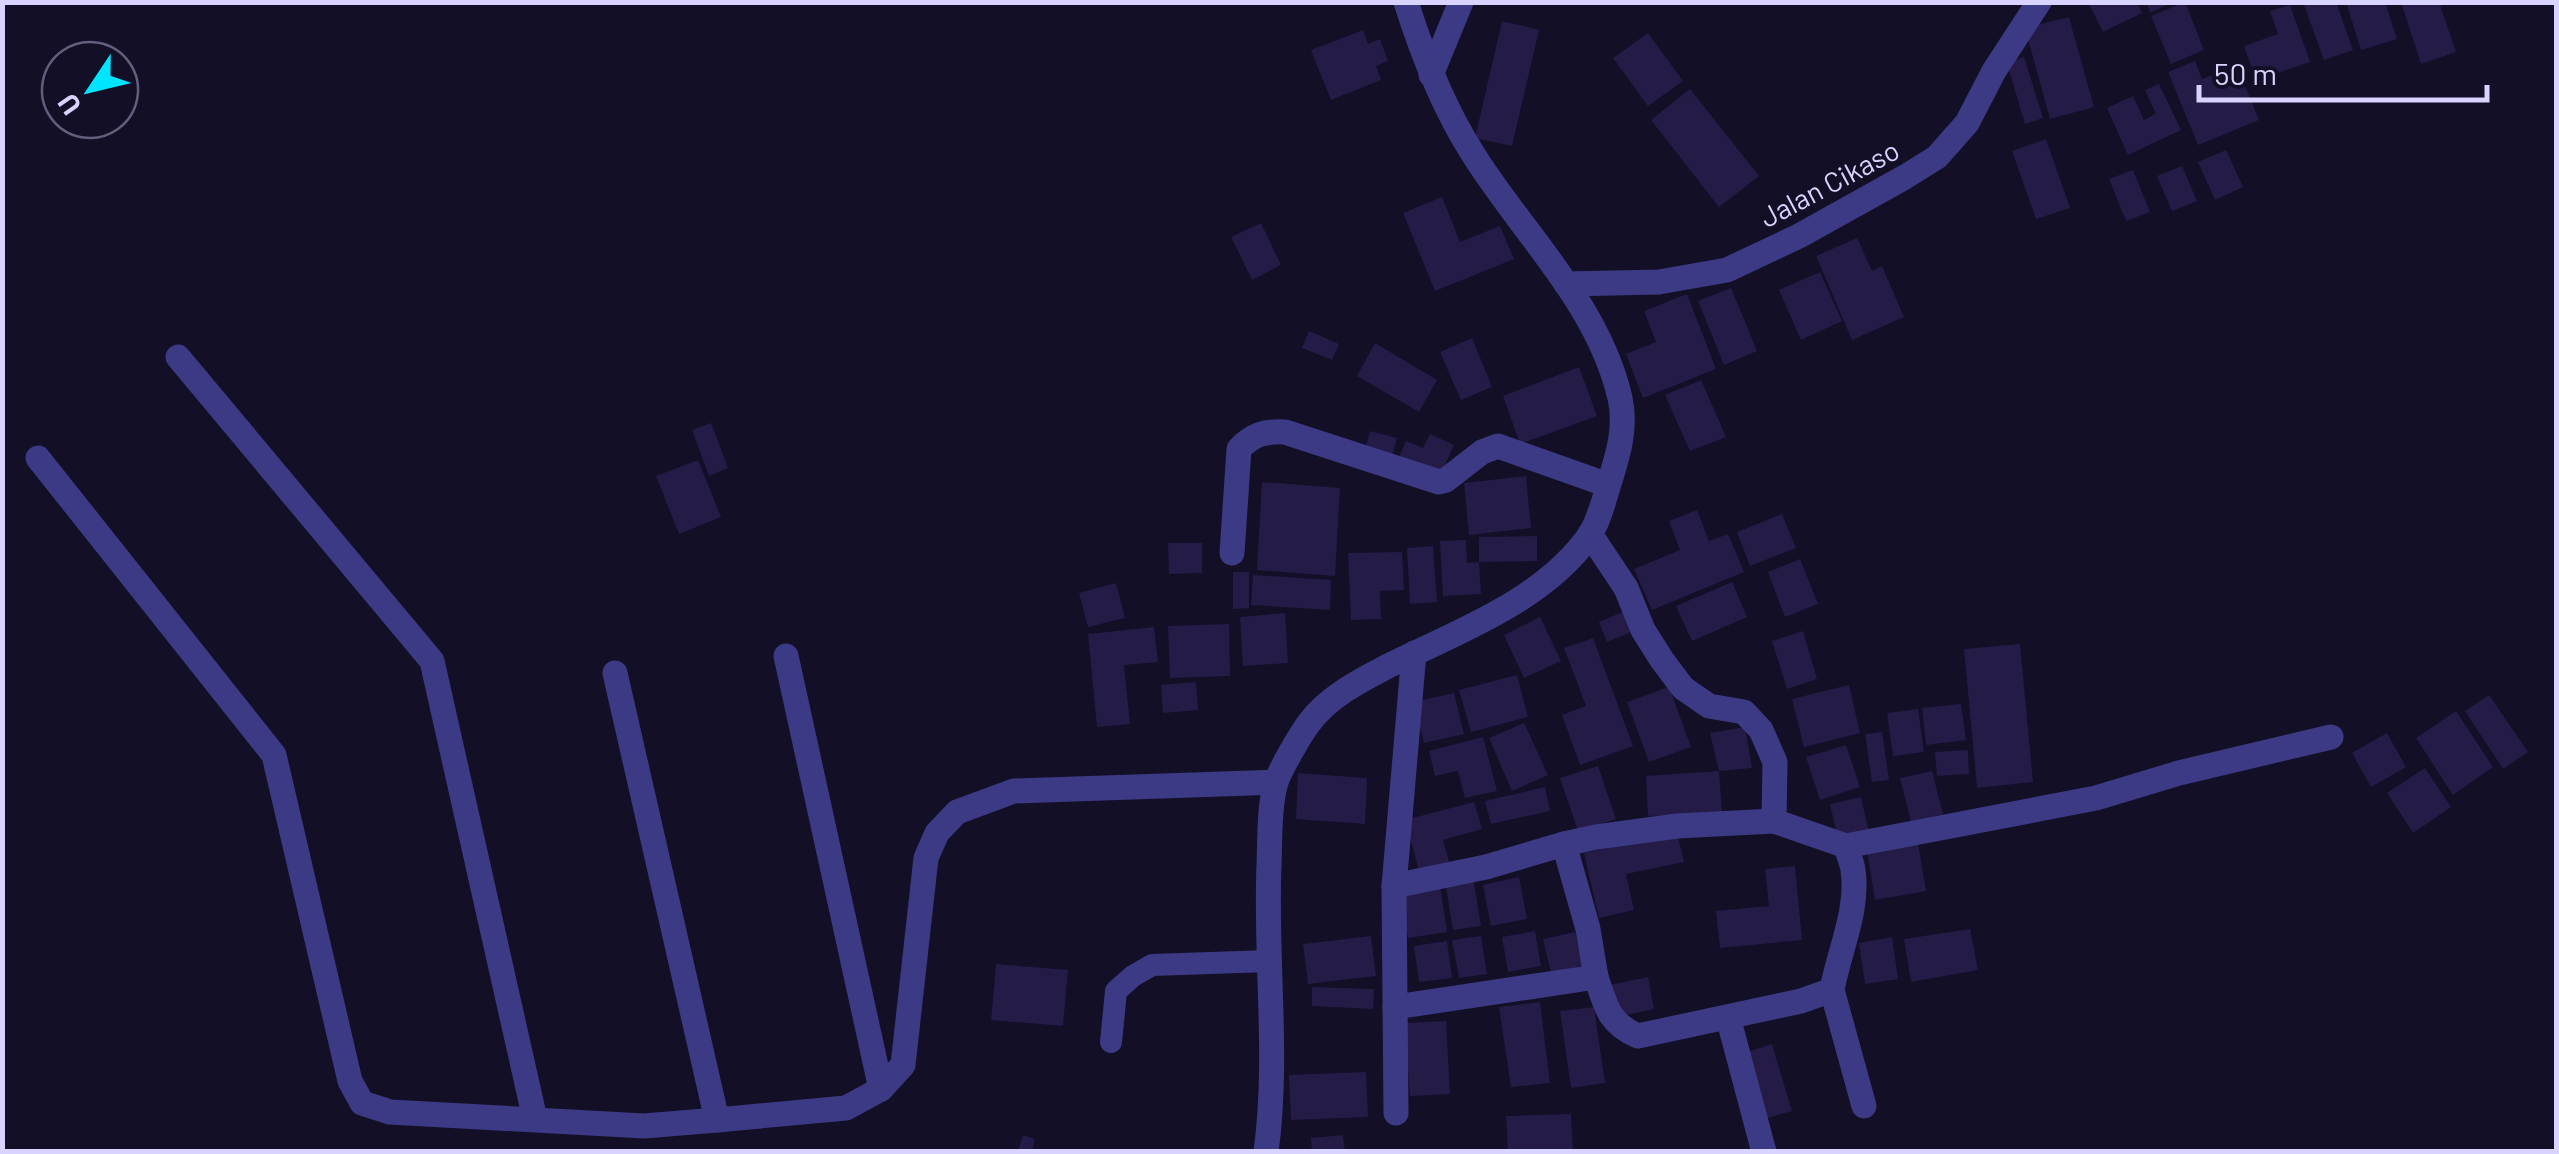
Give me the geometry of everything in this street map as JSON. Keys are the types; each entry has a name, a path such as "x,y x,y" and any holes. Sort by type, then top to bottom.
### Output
{"street":[{"path":"1266,1152 1272,1072 1270,826 1276,782 1311,720 1342,692 1505,610 1540,585 1590,534 1622,443 1621,400 1596,330 1473,155 1430,75 1406,2"},
{"path":"1430,75 1461,2"},
{"name":"Jalan Cikaso","path":"1566,284 1659,282 1727,270 1799,236 1905,177 1937,157 1966,123 2039,2"},
{"path":"178,357 432,661 536,1118"},
{"path":"1232,553 1240,450 1250,438 1268,431 1285,432 1439,482 1482,452 1498,446 1608,485"},
{"path":"38,458 274,755 350,1080 362,1102 390,1112 644,1126 846,1108 881,1089 903,1066 926,858 937,833 957,812 1014,791 1276,782"},
{"path":"1590,534 1626,588 1643,630 1682,688 1709,706 1744,712 1761,730 1775,762 1774,822"},
{"path":"1396,1113 1394,886 1414,653"},
{"path":"786,656 881,1089"},
{"path":"616,673 717,1120"},
{"path":"1394,886 1596,837 1677,826 1774,822 1846,846 2096,798 2179,772 2331,737"},
{"path":"1564,844 1596,977 1611,1016 1621,1029 1638,1036 1801,1001 1832,990"},
{"path":"1846,846 1854,871 1851,916 1832,990 1864,1106"},
{"path":"1395,1007 1596,977"},
{"path":"1728,1016 1764,1152"}],"lane":[{"path":"1111,1042 1116,991 1152,965 1269,961"}],"building":[{"path":"2137,2 2142,13 2103,32 2089,4"},
{"path":"2146,2 2173,2 2150,13"},
{"path":"2185,2 2204,50 2171,64 2151,16"},
{"path":"2303,2 2336,2 2353,50 2324,60"},
{"path":"2346,2 2385,2 2397,39 2361,50"},
{"path":"2401,2 2439,2 2456,52 2421,64"},
{"path":"2290,5 2310,62 2256,80 2244,46 2278,34 2270,11"},
{"path":"2069,17 2094,107 2050,119 2025,28"},
{"path":"1502,21 1539,30 1512,146 1475,138"},
{"path":"1363,30 1368,44 1380,39 1388,61 1376,66 1381,80 1331,100 1311,50"},
{"path":"1648,33 1683,81 1648,106 1613,58"},
{"path":"2024,57 2043,118 2025,124 2007,63"},
{"path":"2195,61 2202,79 2237,66 2259,120 2198,145 2168,72"},
{"path":"2159,84 2181,130 2128,155 2107,108 2133,96 2144,120 2156,114 2145,90"},
{"path":"1690,89 1759,176 1719,207 1651,120"},
{"path":"2046,139 2070,208 2036,219 2012,151"},
{"path":"2226,150 2243,187 2215,200 2198,162"},
{"path":"2182,166 2197,201 2172,211 2157,176"},
{"path":"2133,170 2150,212 2126,221 2109,179"},
{"path":"1442,197 1460,242 1500,226 1514,259 1435,291 1403,213"},
{"path":"1261,223 1281,265 1252,280 1231,237"},
{"path":"1857,238 1872,271 1882,266 1904,317 1852,340 1816,256"},
{"path":"1820,272 1842,321 1801,340 1779,290"},
{"path":"1731,288 1757,351 1724,365 1698,301"},
{"path":"1687,294 1716,369 1643,398 1626,354 1656,342 1644,311"},
{"path":"1309,331 1339,344 1332,360 1302,348"},
{"path":"1472,338 1492,387 1461,400 1440,352"},
{"path":"1375,343 1437,380 1419,412 1357,376"},
{"path":"1579,367 1597,416 1520,444 1503,396"},
{"path":"1701,380 1726,437 1690,451 1665,395"},
{"path":"711,423 728,468 709,476 692,430"},
{"path":"1370,431 1397,438 1392,456 1365,449"},
{"path":"1430,434 1454,445 1440,476 1399,457 1406,441 1423,448"},
{"path":"698,460 721,517 679,534 656,476"},
{"path":"1526,476 1531,528 1469,535 1464,483"},
{"path":"1262,482 1340,488 1335,576 1257,570"},
{"path":"1697,510 1709,541 1728,534 1744,572 1652,610 1634,569 1680,550 1669,521"},
{"path":"1782,514 1796,548 1750,566 1737,532"},
{"path":"1537,536 1537,561 1479,562 1479,537"},
{"path":"1466,540 1467,563 1479,562 1481,594 1443,596 1440,541"},
{"path":"1168,543 1202,543 1202,573 1169,574"},
{"path":"1433,546 1437,602 1410,604 1407,548"},
{"path":"1402,552 1404,590 1380,591 1381,619 1351,620 1348,553"},
{"path":"1800,559 1818,604 1785,617 1768,572"},
{"path":"1233,572 1249,572 1249,608 1233,609"},
{"path":"1253,575 1331,580 1330,610 1251,605"},
{"path":"1732,582 1747,617 1692,641 1676,606"},
{"path":"1116,583 1125,618 1088,627 1079,593"},
{"path":"1627,610 1636,630 1607,642 1599,622"},
{"path":"1285,613 1288,663 1243,666 1240,617"},
{"path":"1540,617 1561,661 1524,678 1504,635"},
{"path":"1229,624 1230,676 1170,678 1168,626"},
{"path":"1154,627 1158,662 1124,665 1130,724 1097,727 1088,634"},
{"path":"1803,631 1817,679 1787,689 1772,641"},
{"path":"1593,638 1633,746 1580,765 1562,715 1586,706 1564,648"},
{"path":"2020,644 2033,782 1977,788 1964,649"},
{"path":"1517,675 1528,717 1471,732 1459,690"},
{"path":"1196,682 1198,710 1163,713 1161,685"},
{"path":"1849,685 1860,733 1804,747 1792,699"},
{"path":"1669,687 1691,747 1649,762 1627,702"},
{"path":"1454,693 1464,734 1424,743 1414,702"},
{"path":"2489,695 2528,752 2503,769 2465,711"},
{"path":"1961,704 1966,740 1926,745 1922,708"},
{"path":"1918,709 1924,752 1893,756 1887,713"},
{"path":"2456,711 2493,767 2453,795 2416,738"},
{"path":"1524,723 1548,775 1512,791 1489,738"},
{"path":"1745,727 1752,768 1719,771 1710,733"},
{"path":"1882,732 1889,780 1872,782 1865,734"},
{"path":"2387,733 2406,767 2371,787 2352,753"},
{"path":"1483,737 1497,791 1465,798 1458,771 1435,776 1429,751"},
{"path":"1846,745 1860,787 1820,800 1806,757"},
{"path":"1968,750 1969,774 1937,776 1935,752"},
{"path":"1598,766 1616,819 1578,831 1560,778"},
{"path":"2425,768 2451,807 2413,833 2387,793"},
{"path":"1719,771 1722,813 1648,816 1646,776"},
{"path":"1932,771 1943,814 1911,822 1900,778"},
{"path":"1298,773 1367,778 1365,824 1296,819"},
{"path":"1545,787 1550,811 1491,824 1485,801"},
{"path":"1861,797 1869,833 1838,840 1830,804"},
{"path":"1474,802 1482,829 1443,840 1449,862 1419,870 1405,820"},
{"path":"1677,833 1684,862 1626,874 1634,910 1599,918 1584,853"},
{"path":"1918,843 1926,891 1875,900 1867,851"},
{"path":"1795,866 1802,940 1720,948 1716,911 1769,906 1765,869"},
{"path":"1519,877 1527,919 1491,926 1483,885"},
{"path":"1474,882 1481,926 1453,930 1446,887"},
{"path":"1440,885 1447,932 1408,938 1401,890"},
{"path":"1970,929 1978,970 1911,982 1904,939"},
{"path":"1535,931 1541,966 1508,972 1502,937"},
{"path":"1575,932 1583,966 1551,973 1543,939"},
{"path":"1371,936 1376,976 1308,984 1303,944"},
{"path":"1481,936 1487,974 1459,978 1452,940"},
{"path":"1892,937 1898,979 1865,984 1859,943"},
{"path":"1447,941 1452,978 1419,982 1414,946"},
{"path":"996,964 1068,970 1063,1026 991,1020"},
{"path":"1648,977 1654,1009 1617,1017 1610,985"},
{"path":"1312,987 1374,989 1373,1009 1312,1006"},
{"path":"1540,1002 1550,1083 1511,1087 1499,1007"},
{"path":"1594,1007 1605,1083 1571,1088 1560,1011"},
{"path":"1446,1021 1450,1094 1410,1096 1405,1023"},
{"path":"1772,1044 1792,1111 1764,1119 1744,1053"},
{"path":"1366,1072 1368,1117 1291,1120 1289,1075"},
{"path":"1571,1114 1573,1152 1508,1152 1506,1116"},
{"path":"1023,1135 1035,1139 1032,1152 1018,1152"},
{"path":"1343,1135 1345,1152 1312,1152 1311,1138"}]}
